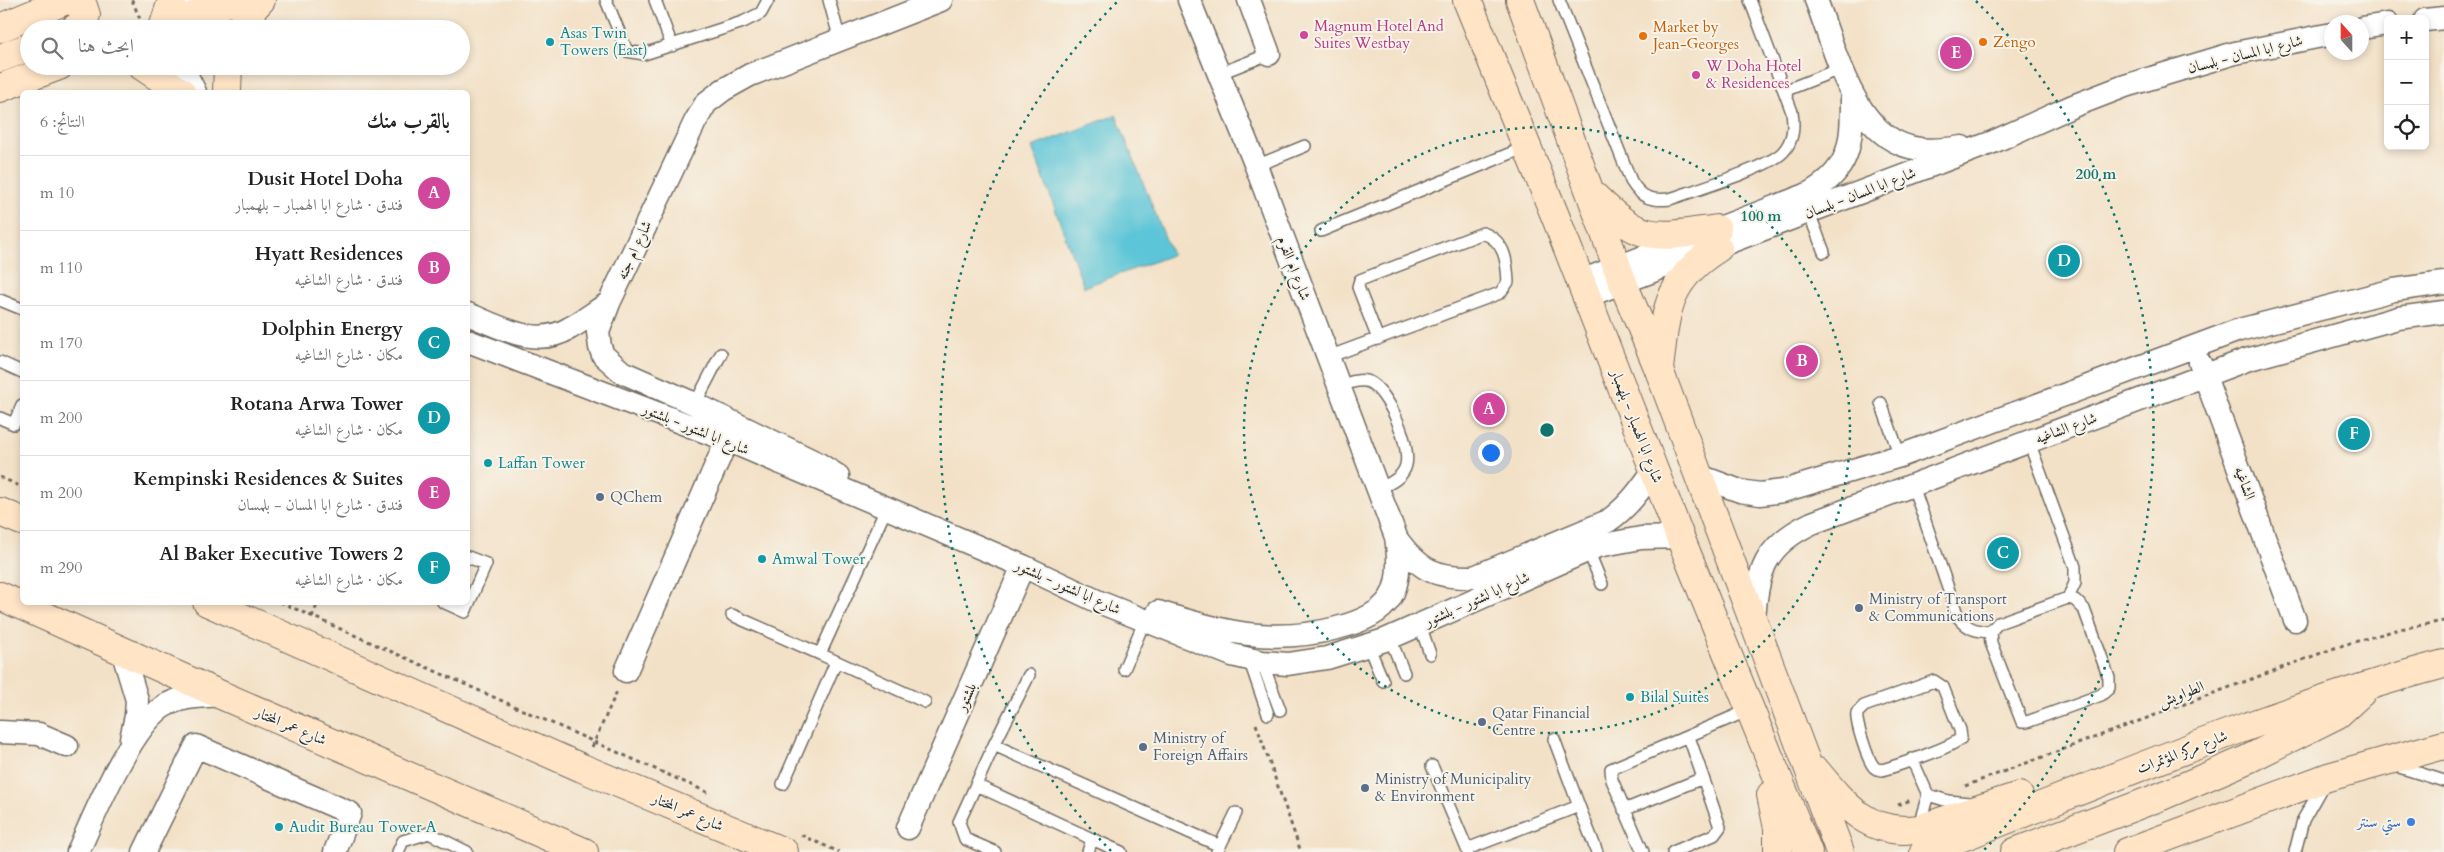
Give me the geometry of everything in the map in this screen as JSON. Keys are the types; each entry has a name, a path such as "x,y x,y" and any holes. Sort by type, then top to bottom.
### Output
{"street":[{"path":"0,28 66,0"},
{"path":"70,0 83,6 86,15 84,20"},
{"path":"161,20 172,0"},
{"path":"180,20 234,0"},
{"path":"244,20 261,0"},
{"name":"شارع ام جنه","path":"879,506 826,468 695,404 622,372 604,355 600,346 598,332 609,303 695,122 706,104 723,90 750,75 941,0"},
{"name":"شارع ام القرم","path":"1099,602 1127,604 1241,634 1273,637 1313,634 1360,622 1377,613 1391,596 1398,578 1399,560 1396,537 1256,166 1189,0"},
{"path":"1249,0 1269,54"},
{"name":"شارع ابا الهمبار - بلهمبار","path":"1467,0 1584,289 1772,768 1808,852"},
{"path":"1520,0 1620,275 1659,370 1840,852"},
{"name":"شارع ابا المسان - بلمسان","path":"1816,0 1852,97 1869,120 1893,141 1919,149 1947,149 1993,142"},
{"path":"2429,20 2444,18"},
{"path":"2369,27 2384,25"},
{"name":"شارع ابا المسان - بلمسان","path":"1717,238 1809,213 1993,142 2073,106 2125,86 2235,53 2324,36"},
{"path":"0,58 20,50"},
{"path":"0,88 35,75"},
{"path":"156,75 178,90"},
{"path":"186,75 193,90"},
{"path":"219,75 225,90"},
{"path":"226,90 227,75"},
{"name":"شارع ابا المسان - بلمسان","path":"1584,289 1717,238 1821,187 1832,178 1842,165 1848,152 1852,128 1852,97"},
{"path":"1589,191 1614,215 1634,230 1648,235 1717,238"},
{"path":"1659,370 1667,308 1674,292 1717,238"},
{"name":"شارع الشاغيه","path":"1697,475 1719,484 1760,494 1783,492 1900,456 2239,330 2382,293 2444,283"},
{"path":"2382,293 2388,321"},
{"path":"470,315 520,335 539,338 569,329 609,303"},
{"name":"شارع الشاغيه","path":"1753,624 1756,590 1762,570 1770,554 1794,532 2246,360 2388,321 2444,312"},
{"name":"شارع ابا لشتور - بلشتور","path":"470,342 727,440 1023,566 1099,602 1232,655 1255,660 1288,664 1327,658 1390,638 1588,550 1619,540 1680,537"},
{"name":"الشاغيه","path":"2194,346 2295,620"},
{"path":"626,672 727,440"},
{"name":"شارع ام القرم","path":"1396,537 1410,557 1420,565 1437,573 1458,577 1474,577 1608,521 1629,504 1655,470"},
{"path":"0,512 20,521"},
{"name":"بلشتور","path":"908,828 1023,566"},
{"name":"شارع عمر المختار","path":"0,596 20,605"},
{"name":"شارع عمر المختار","path":"20,605 221,695 584,852"},
{"name":"شارع عمر المختار","path":"214,605 582,768 784,852"},
{"path":"86,849 130,745 136,716 137,700 122,650"},
{"name":"شارع مركز المؤتمرات","path":"1921,840 2181,752 2252,724 2371,683 2444,664"},
{"path":"2015,852 2162,796 2248,759 2338,714 2371,683"},
{"path":"130,745 152,715 167,704 184,699 221,695"},
{"path":"0,732 39,734 67,746"},
{"path":"144,852 196,746 350,814 335,852"},
{"path":"2127,852 2328,777 2382,761 2444,746"},
{"path":"1806,760 1842,802 1860,816 1876,826 1905,831 1921,840 2006,802 2131,754 2164,750 2181,752"},
{"path":"1772,768 1771,792 1778,828 1778,852"}],"lane":[{"path":"606,0 627,51 644,54 672,46 761,13 768,0"},
{"path":"655,0 672,46"},
{"path":"829,0 840,40"},
{"path":"1559,0 1631,180 1636,190 1645,197 1655,201 1670,199 1769,162 1783,152 1791,139 1794,126 1792,112 1750,0"},
{"path":"1218,74 1269,54"},
{"path":"1784,91 1842,68"},
{"path":"1256,166 1305,146"},
{"path":"1321,231 1526,147"},
{"path":"1809,213 1824,252"},
{"path":"1328,357 1500,293 1508,282 1508,269 1504,251 1494,237 1483,233 1360,280 1358,287 1378,338"},
{"path":"0,300 20,309"},
{"path":"695,404 721,354"},
{"path":"0,362 20,371"},
{"path":"1339,386 1358,380 1369,382 1383,394 1398,422 1406,451 1406,465 1400,477 1378,489"},
{"path":"1881,403 1900,456"},
{"path":"0,418 14,424 20,410"},
{"path":"2029,442 2075,567 2075,583 2068,598"},
{"path":"1913,486 1958,617 1967,628 1990,632"},
{"path":"820,654 879,506"},
{"path":"1588,550 1602,584"},
{"path":"470,557 486,564 470,601"},
{"path":"2068,598 2075,600 2084,608 2110,678 2109,688 2101,694 2027,722 2022,722 1990,644 1990,632 1998,623 2068,598"},
{"path":"449,605 465,612 468,605"},
{"path":"732,615 925,702"},
{"path":"1124,669 1145,620"},
{"path":"1420,625 1430,654"},
{"path":"1390,638 1404,673"},
{"path":"1368,645 1383,681"},
{"path":"1255,660 1280,710"},
{"path":"1255,660 1268,714"},
{"path":"783,784 836,662"},
{"path":"996,852 965,839 960,822 994,746 1029,675"},
{"path":"1930,681 1938,681 1944,687 1960,730 1960,738 1954,743 1912,759 1882,770 1874,767 1856,722 1857,713 1864,706 1930,681"},
{"path":"1643,852 1610,774 1611,769 1750,710"},
{"path":"1673,852 1718,832 1720,827 1689,737"},
{"path":"1554,739 1596,852"},
{"path":"994,746 1218,849 1236,813"},
{"path":"1912,759 1928,795 1921,840"},
{"path":"2382,761 2432,779 2444,780"},
{"path":"1432,766 1467,850 1579,806"},
{"path":"2295,852 2303,820 2328,777"},
{"path":"1624,810 1703,778"},
{"path":"976,785 1121,852"},
{"path":"1928,795 1956,803 2006,802"},
{"path":"398,852 403,842 429,833 466,852"},
{"path":"1088,852 1092,839"}],"path":[{"path":"132,0 151,20"},
{"path":"0,477 20,486"},
{"path":"286,605 594,741"},
{"path":"312,617 317,605"},
{"name":"الطواويش","path":"1928,795 1990,778 2340,646 2400,629 2444,621"},
{"path":"582,768 626,672"},
{"path":"1255,720 1302,852"}],"water":[{"path":"1116,115 1172,255 1084,287 1032,147"}],"place":[{"name":"Magnum Hotel And Suites Westbay","path":"1304,35"},
{"name":"Market by Jean-Georges","path":"1643,36"},
{"name":"Asas Twin Towers (East)","path":"550,42"},
{"name":"Zengo","path":"1983,42"},
{"name":"Kempinski Residences & Suites","path":"1956,53"},
{"name":"W Doha Hotel & Residences","path":"1696,75"},
{"name":"Rotana Arwa Tower","path":"2064,261"},
{"name":"Hyatt Residences","path":"1802,361"},
{"name":"Dusit Hotel Doha","path":"1489,409"},
{"name":"Al Baker Executive Towers 2","path":"2354,434"},
{"name":"Laffan Tower","path":"488,463"},
{"name":"QChem","path":"600,497"},
{"name":"Dolphin Energy","path":"2003,553"},
{"name":"Amwal Tower","path":"762,559"},
{"name":"Ministry of Transport & Communications","path":"1859,608"},
{"name":"Bilal Suites","path":"1630,697"},
{"name":"Qatar Financial Centre","path":"1482,722"},
{"name":"Ministry of Foreign Affairs","path":"1143,747"},
{"name":"Ministry of Municipality & Environment","path":"1365,788"},
{"name":"ستي سنتر","path":"2411,822"},
{"name":"Audit Bureau Tower A","path":"279,827"}]}
